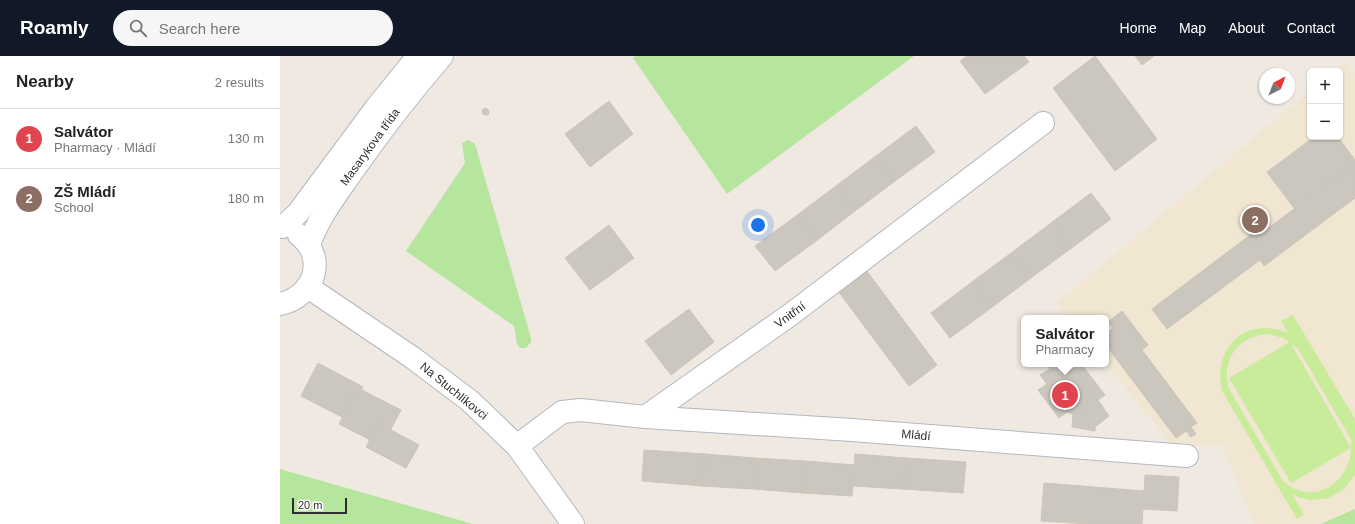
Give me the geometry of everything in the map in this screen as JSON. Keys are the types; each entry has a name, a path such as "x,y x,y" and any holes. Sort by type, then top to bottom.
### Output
{"street":[{"name":"Masarykova třída","path":"281,227 298,213 376,108 418,56"},
{"name":"Masarykova třída","path":"309,245 325,211 396,111 442,56"},
{"name":"Vnitřní","path":"645,417 790,315 1043,123"},
{"path":"280,304 289,302 300,296 308,287 313,278 315,267 309,245 295,232 281,227"},
{"name":"Na Stuchlíkovci","path":"308,287 413,358 470,401 517,446 572,524"},
{"path":"517,446 562,412 581,410 645,417"},
{"name":"Mládí","path":"645,417 859,430 1187,456"}],"shaded area":[{"path":"1345,61 1355,74 1355,509 1321,524 1254,524 1222,445 1174,447 1108,367 1109,315 1066,315 1057,303 1307,94 1307,140 1343,140 1343,68 1337,68"}],"green space":[{"path":"636,56 914,56 727,194 633,58"},
{"path":"468,140 475,144 531,338 531,342 526,348 520,348 517,344 514,326 406,251 465,163 462,143"},
{"path":"1293,315 1355,419 1355,475 1344,489 1329,498 1312,500 1300,498 1292,494 1304,514 1297,519 1222,391 1220,375 1222,361 1227,349 1235,339 1246,332 1258,328 1272,329 1288,333 1281,321","holes":["1268,334 1283,338 1298,349 1351,439 1350,454 1346,467 1339,478 1330,486 1319,491 1307,492 1295,489 1283,481 1228,387 1227,376 1230,358 1241,344 1249,339"]},
{"path":"1290,342 1351,448 1291,483 1229,378"},
{"path":"280,469 473,524 280,524"},
{"path":"1355,509 1355,524 1321,524"}],"building":[{"path":"967,56 1024,56 1029,62 985,94 960,61"},
{"path":"1095,56 1157,139 1115,171 1053,88"},
{"path":"1135,56 1154,56 1142,65"},
{"path":"609,101 633,134 590,167 565,134"},
{"path":"486,108 489,111 488,115 482,113 483,109"},
{"path":"916,126 935,152 895,181 876,156"},
{"path":"1310,140 1340,140 1355,160 1355,163 1294,208 1267,172"},
{"path":"876,156 895,181 855,211 836,186"},
{"path":"1355,163 1355,198 1264,266 1260,260 1167,329 1152,309 1258,229 1262,233"},
{"path":"836,186 855,211 816,241 796,216"},
{"path":"1091,193 1111,219 1070,249 1051,223"},
{"path":"796,216 816,241 775,271 755,246"},
{"path":"1051,223 1070,249 1031,278 1011,253"},
{"path":"609,225 634,258 590,290 565,258"},
{"path":"1011,253 1031,278 991,308 972,282"},
{"path":"866,270 937,365 909,386 838,291"},
{"path":"972,282 991,308 950,338 931,313"},
{"path":"689,309 714,342 671,375 645,341"},
{"path":"1122,311 1148,345 1142,350 1197,423 1191,427 1196,434 1191,437 1186,431 1176,438 1109,349 1109,331 1113,328 1109,321"},
{"path":"318,363 363,387 346,419 301,396"},
{"path":"1048,367 1083,367 1099,387 1059,418 1038,390 1047,384 1040,375 1050,369"},
{"path":"1099,387 1105,395 1098,400 1109,416 1095,427 1095,431 1072,427 1073,414 1066,412"},
{"path":"358,388 401,410 382,446 339,424"},
{"path":"378,423 419,445 406,468 366,447"},
{"path":"644,450 705,454 702,486 642,481"},
{"path":"705,454 755,458 753,489 702,486"},
{"path":"855,454 906,458 903,489 853,486"},
{"path":"755,458 805,461 802,493 753,489"},
{"path":"906,458 966,462 963,493 903,489"},
{"path":"805,461 855,465 852,496 802,493"},
{"path":"1145,475 1179,477 1177,511 1143,509 1142,524 1088,524 1041,521 1044,483 1144,491"}],"place":[{"name":"ZŠ Mládí","path":"1255,220"},
{"name":"Salvátor","path":"1065,395"}]}
